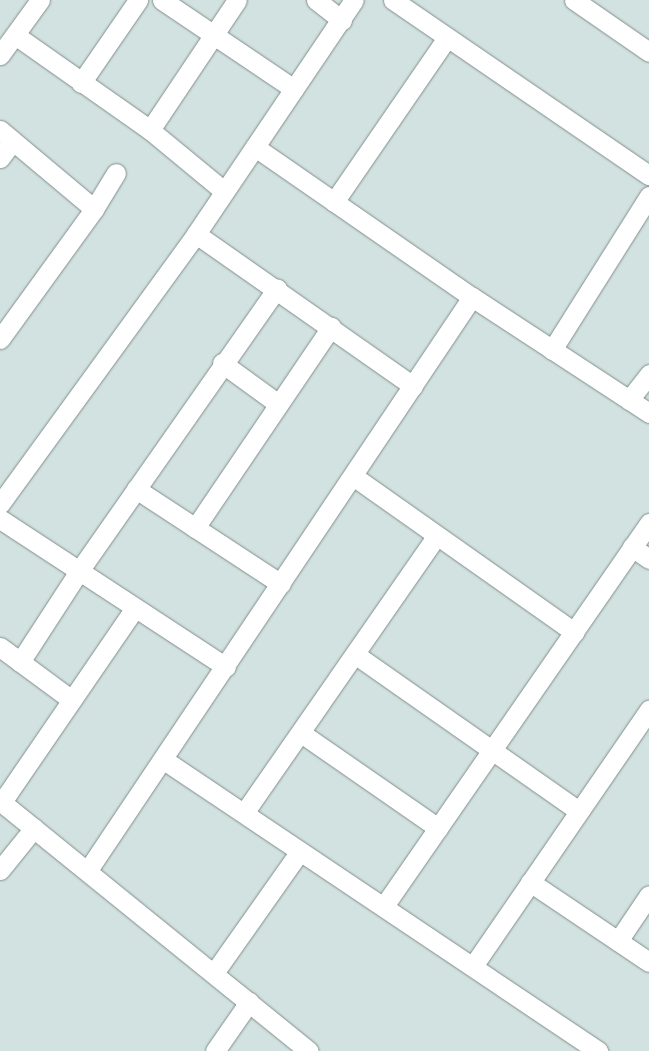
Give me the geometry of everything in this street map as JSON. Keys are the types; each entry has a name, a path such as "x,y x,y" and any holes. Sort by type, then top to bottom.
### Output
{"street":[{"path":"0,55 40,0"},
{"path":"81,83 138,0"},
{"path":"162,0 294,89"},
{"path":"150,130 237,0"},
{"path":"316,0 342,20"},
{"path":"0,504 196,234 354,0"},
{"path":"393,0 446,39 649,175"},
{"path":"574,0 649,52"},
{"path":"15,35 150,130 224,190"},
{"path":"334,202 446,39"},
{"path":"0,158 6,135 94,209"},
{"path":"254,147 472,297 649,413"},
{"path":"0,339 94,209 116,173"},
{"path":"552,350 649,196"},
{"path":"196,234 277,288 413,386"},
{"path":"20,662 79,571 222,363 277,288"},
{"path":"88,870 164,760 472,297"},
{"path":"195,528 277,403 331,327"},
{"path":"222,363 277,403"},
{"path":"629,400 649,374"},
{"path":"353,476 574,632"},
{"path":"136,489 281,584"},
{"path":"0,519 226,667"},
{"path":"384,906 649,523"},
{"path":"244,813 356,656 437,535"},
{"path":"632,548 649,558"},
{"path":"135,608 1,801 309,1051"},
{"path":"0,647 72,700"},
{"path":"356,656 494,748 579,811"},
{"path":"473,966 649,710"},
{"path":"301,733 438,828"},
{"path":"164,760 598,1051"},
{"path":"0,870 34,828"},
{"path":"214,973 300,851"},
{"path":"530,882 649,962"},
{"path":"618,941 649,895"},
{"path":"215,1051 249,1002"}]}
